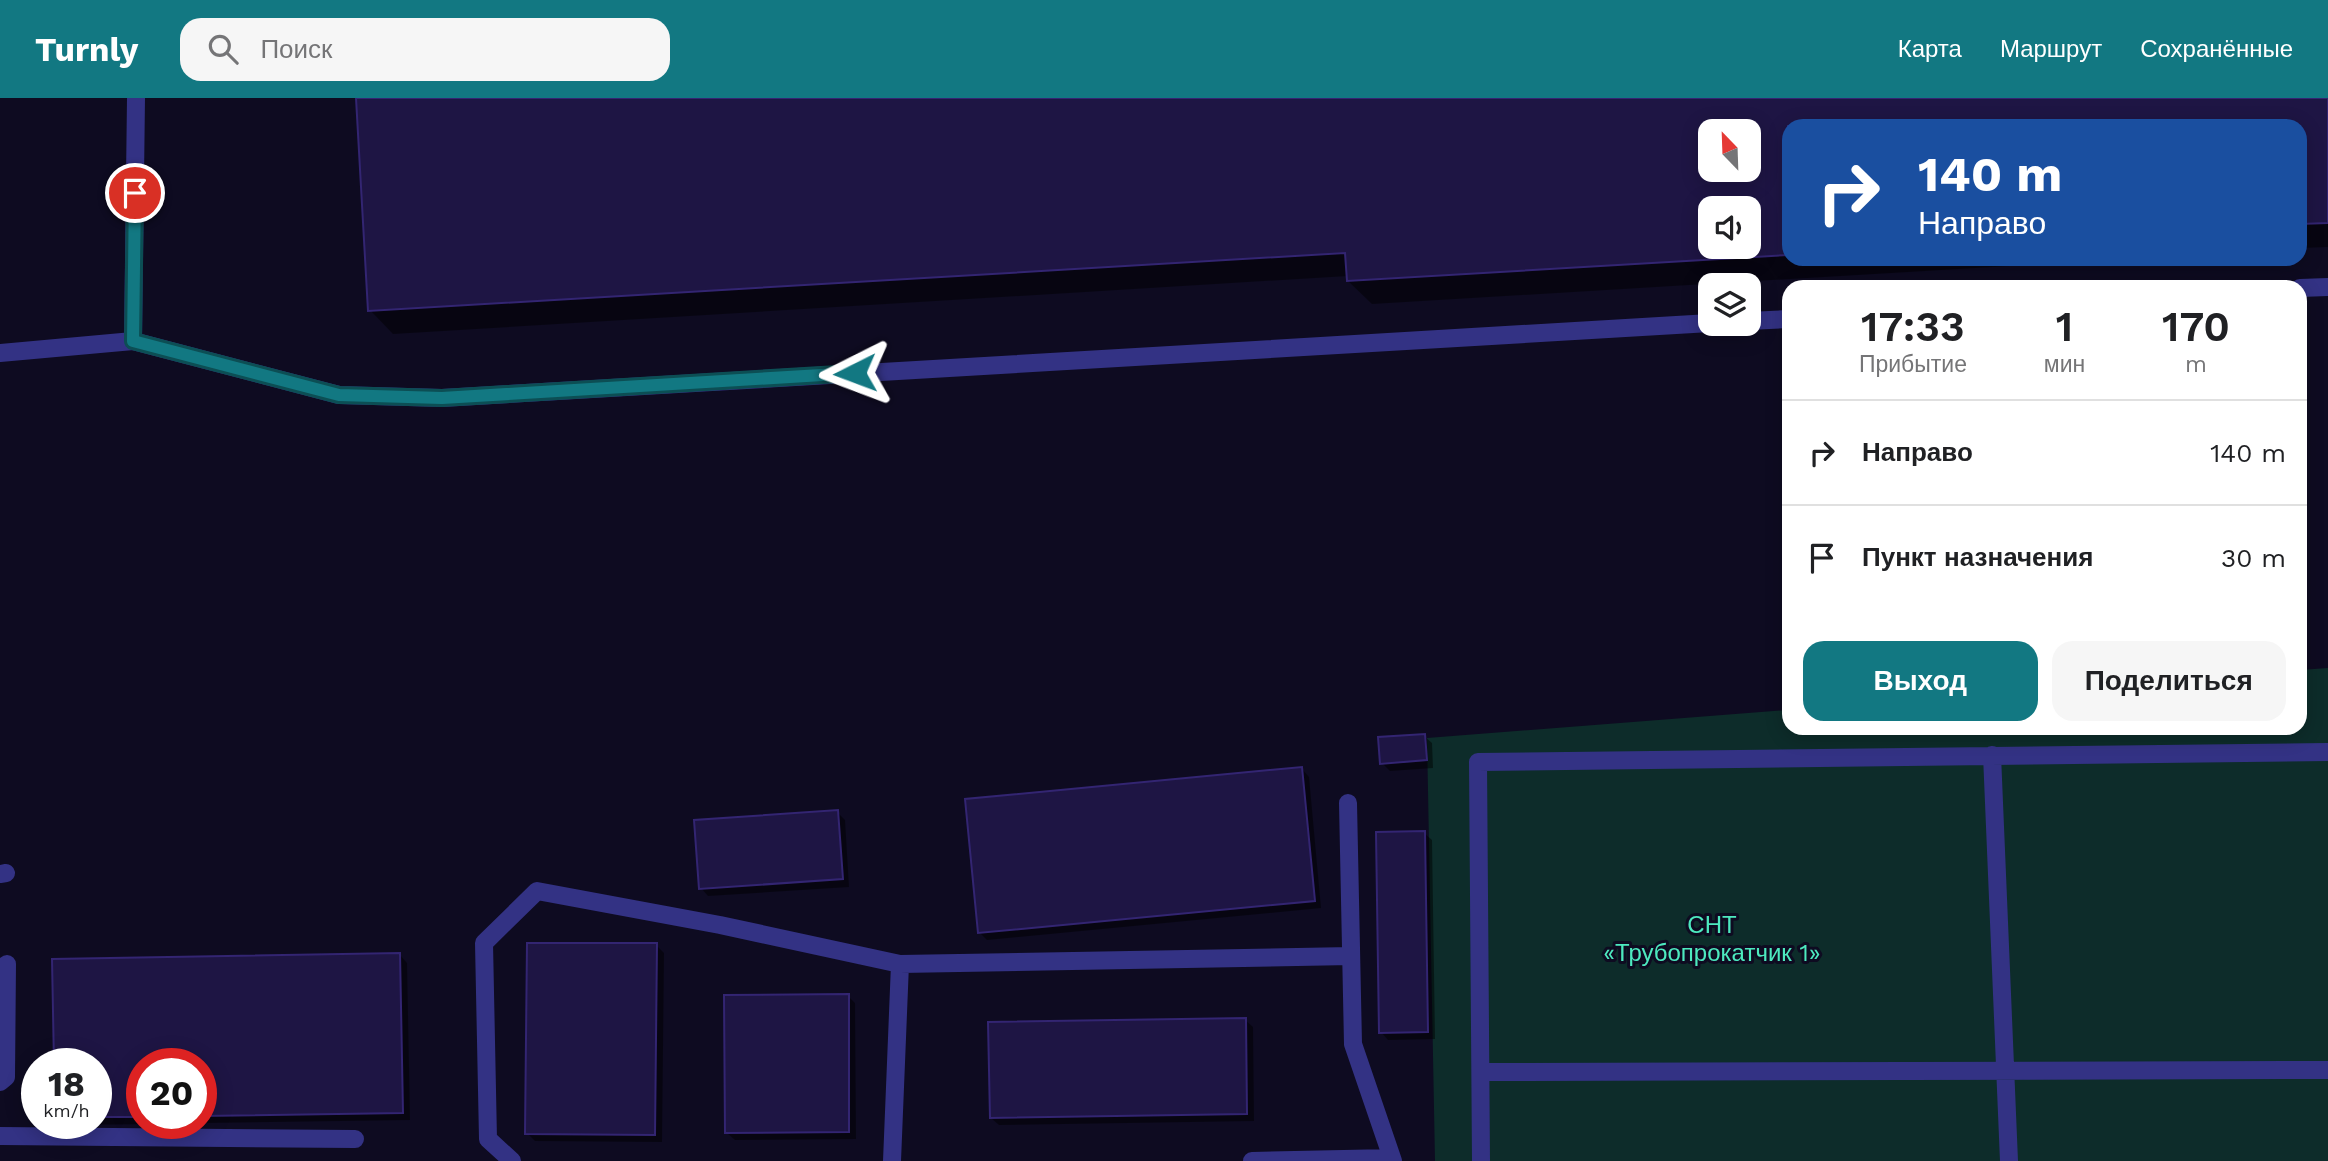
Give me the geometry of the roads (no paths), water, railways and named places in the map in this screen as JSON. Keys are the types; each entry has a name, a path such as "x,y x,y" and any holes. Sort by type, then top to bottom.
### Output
{"lane":[{"path":"133,341 136,98"},
{"path":"2307,288 2328,287"},
{"path":"1761,320 1782,318"},
{"path":"0,353 133,341 339,395 442,398 1698,324"},
{"path":"1481,1161 1478,762 2328,752"},
{"path":"1992,755 2009,1161"},
{"path":"1252,1161 1392,1159 1353,1045 1348,803"},
{"path":"512,1161 488,1139 484,943 537,891 720,925 900,964 1351,956"},
{"path":"0,1082 6,1077 7,964"},
{"path":"892,1161 900,964"},
{"path":"1482,1072 2328,1070"},
{"path":"0,1136 355,1139"}],"park label":[{"name":"СНТ «Трубопрокатчик 1»","path":"1712,939"}]}
